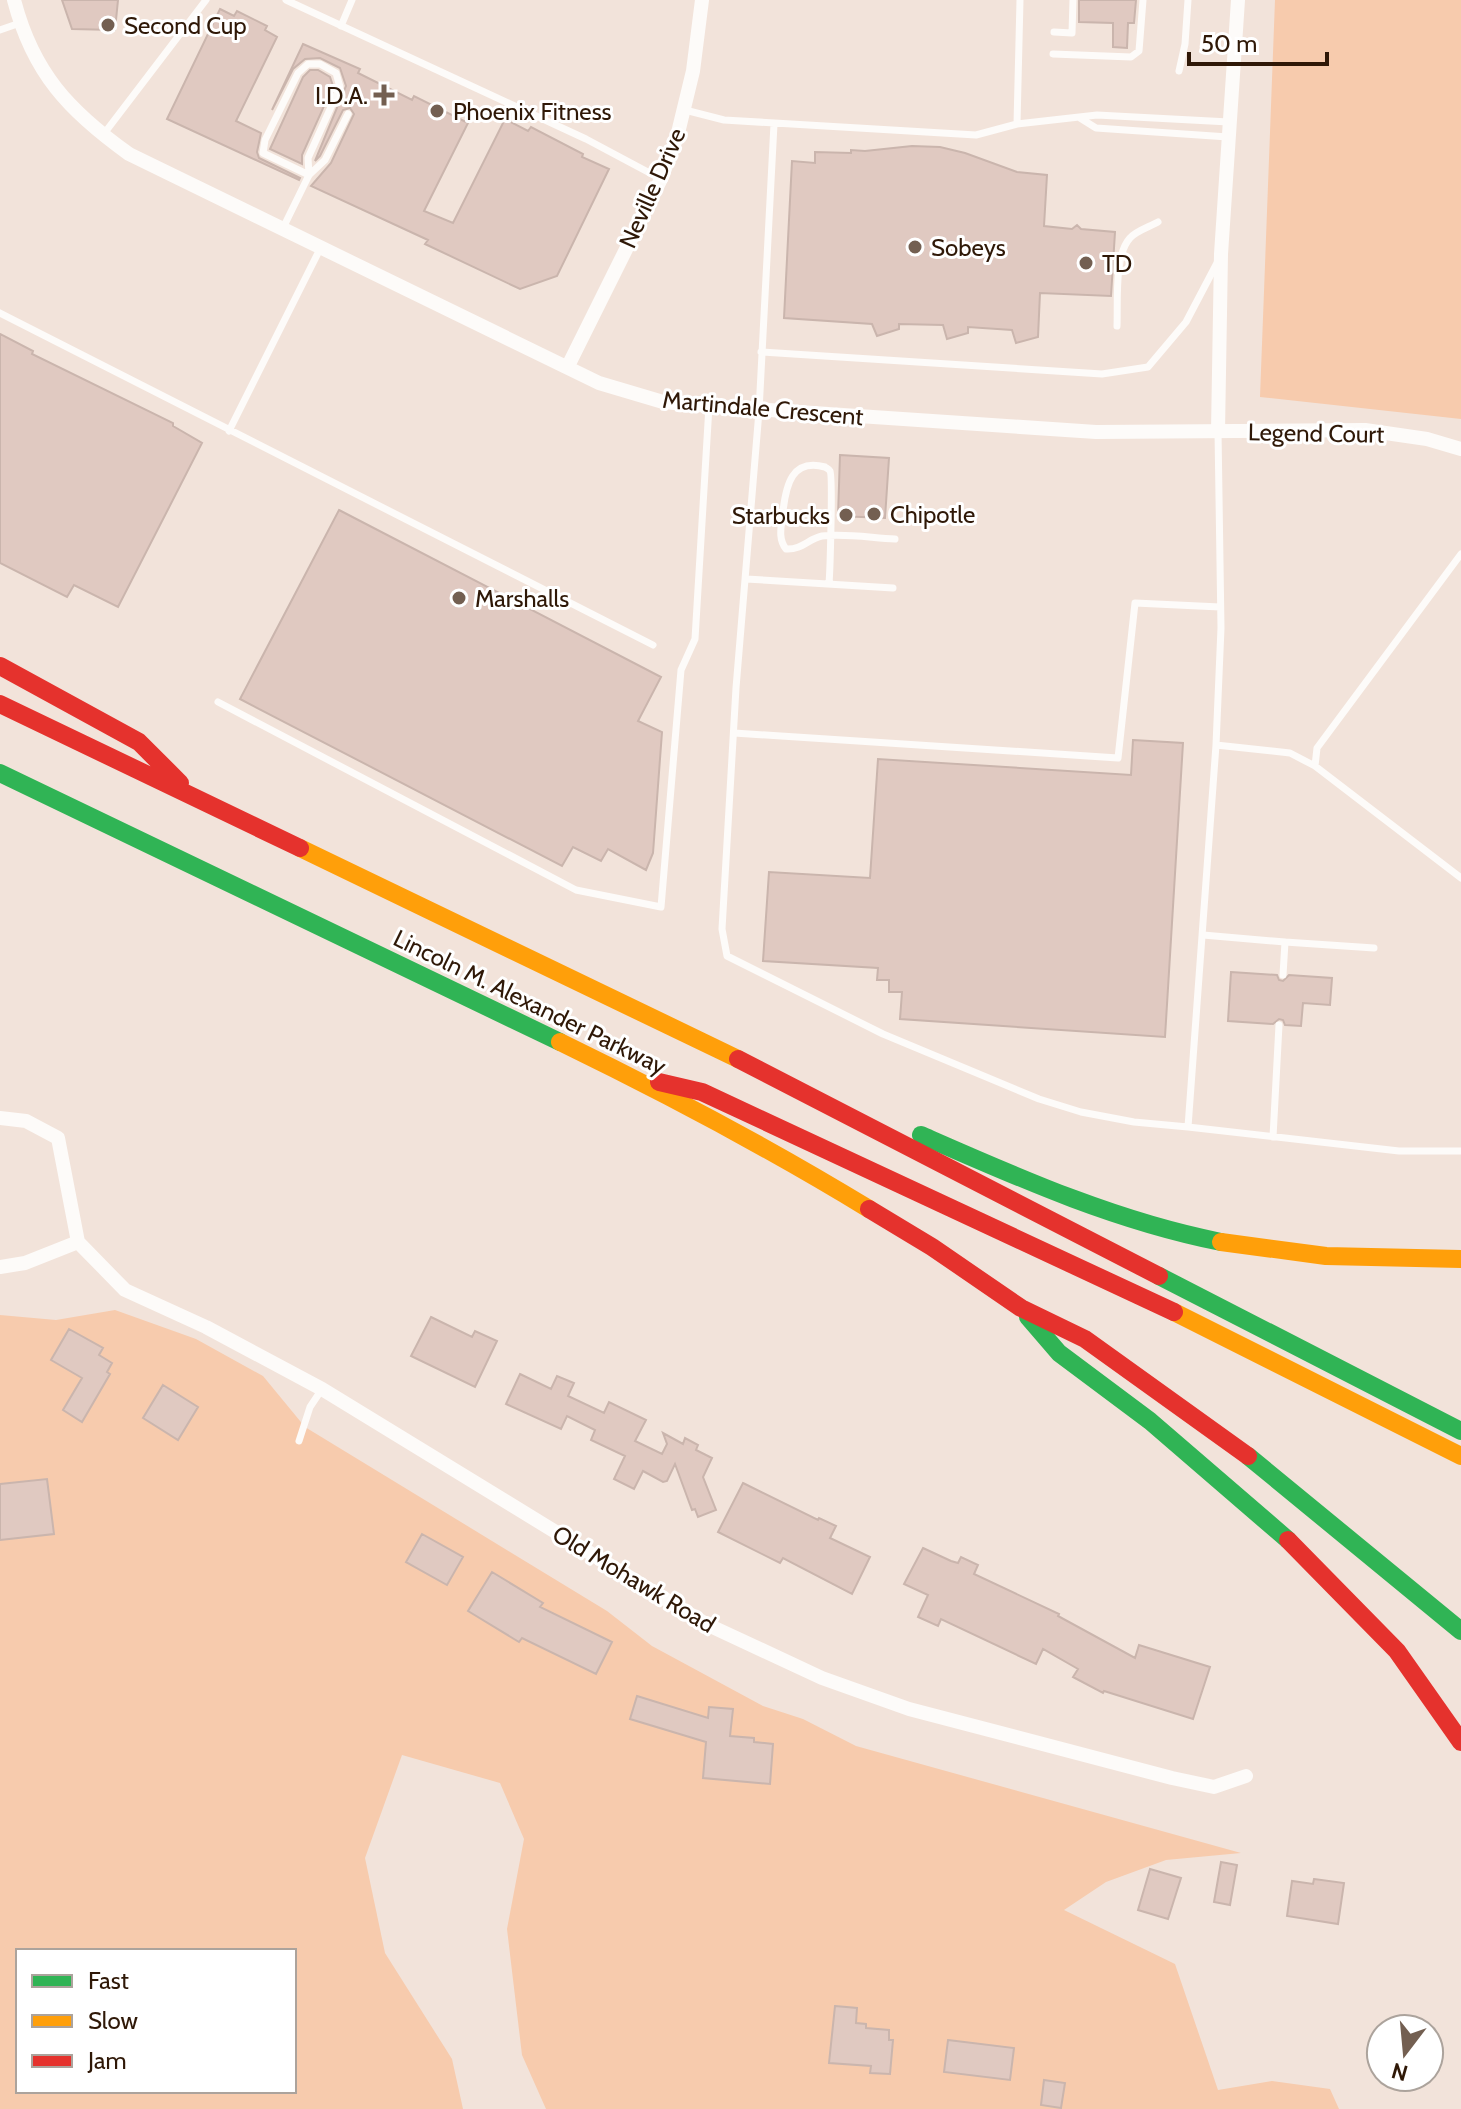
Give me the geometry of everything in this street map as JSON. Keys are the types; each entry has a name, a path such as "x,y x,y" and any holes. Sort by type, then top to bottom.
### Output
{"highway":[{"path":"0,666 139,742 191,794"},
{"name":"Lincoln M. Alexander Parkway","path":"0,704 677,1028"},
{"name":"Lincoln M. Alexander Parkway","path":"0,773 628,1075 823,1181 932,1247 1021,1308"},
{"path":"677,1028 1001,1171 1108,1212 1262,1249 1345,1258 1461,1259"},
{"path":"677,1028 1461,1431"},
{"path":"628,1075 702,1092 1218,1332 1461,1456"},
{"path":"1021,1308 1085,1339 1236,1446 1461,1631"},
{"path":"1021,1308 1059,1353 1150,1421 1275,1527 1397,1651 1461,1742"}],"street":[{"name":"Martindale Crescent","path":"14,0 35,57 58,94 78,115 129,154 599,383 663,402 759,411 1096,432 1218,431"},
{"name":"Neville Drive","path":"568,366 661,179 685,110 702,0"},
{"path":"1218,431 1221,254 1238,0"},
{"name":"Legend Court","path":"1218,431 1365,430 1427,439 1461,449"},
{"path":"0,1118 26,1121 58,1138 78,1242 25,1263 0,1267"},
{"name":"Old Mohawk Road","path":"78,1242 125,1290 206,1327 322,1389 706,1624 822,1678 909,1709 1172,1778 1214,1787 1246,1776"}],"lane":[{"path":"103,135 206,0"},
{"path":"286,0 586,139 661,179"},
{"path":"341,26 352,0"},
{"path":"1017,124 1020,0"},
{"path":"1054,32 1072,33 1073,0"},
{"path":"1053,54 1131,57 1139,51 1143,0"},
{"path":"1179,71 1185,44 1188,0"},
{"path":"0,30 20,23"},
{"path":"308,64 320,64 336,73 340,87 308,158 309,175 263,153 265,140 298,73 308,64"},
{"path":"685,110 724,120 976,135 1017,124 1097,115 1229,130"},
{"path":"283,228 309,175 325,160 348,114"},
{"path":"1080,118 1096,128 1229,130"},
{"path":"774,124 759,411 722,929 727,956 883,1034 1039,1099 1081,1112 1134,1122 1399,1151 1461,1151"},
{"path":"1117,326 1123,249 1130,237 1158,222"},
{"path":"229,431 321,246"},
{"path":"761,352 1102,374 1148,367 1186,322 1221,254"},
{"path":"0,313 653,645"},
{"path":"218,702 576,890 661,907 681,670 695,639 709,406"},
{"path":"1188,1127 1216,745 1220,607 1218,431"},
{"path":"829,584 832,536 830,471 812,464 792,475 788,482 780,535 786,549 803,547 813,539 832,536 895,539"},
{"path":"1315,766 1317,748 1461,554"},
{"path":"746,579 893,588"},
{"path":"734,733 1118,758 1135,603 1220,607"},
{"path":"1216,745 1290,753 1315,766 1461,878"},
{"path":"1203,935 1374,948"},
{"path":"1283,975 1285,942"},
{"path":"1273,1137 1279,1025"},
{"path":"299,1441 310,1407 322,1389"}],"shaded area":[{"path":"1275,0 1461,0 1461,419 1260,397"},
{"path":"115,1310 196,1339 263,1376 305,1427 607,1611 652,1646 763,1706 803,1719 856,1746 1241,1853 1166,1860 1106,1882 1064,1910 1175,1964 1218,2090 1272,2081 1330,2089 1339,2109 546,2109 522,2055 507,1929 524,1839 500,1783 402,1755 365,1858 385,1953 452,2059 463,2109 0,2109 0,1315 56,1320"}],"building":[{"path":"62,0 118,0 115,30 72,29"},
{"path":"1079,0 1136,0 1134,23 1128,23 1127,48 1113,47 1113,23 1079,22"},
{"path":"220,9 234,16 237,11 267,26 265,30 277,37 236,121 261,133 257,152 259,158 299,180 167,119"},
{"path":"303,44 360,69 358,73 412,100 414,96 468,123 424,211 453,223 505,119 528,131 531,127 609,169 557,276 520,289 425,244 428,240 311,186 331,163 354,114 350,108 343,110 315,161 346,86 340,68 320,58 305,59 293,69 272,110"},
{"path":"310,70 318,70 330,77 333,86 302,155 302,164 270,149 303,77"},
{"name":"Sobeys","path":"940,147 1017,172 1047,175 1044,226 1072,229 1077,225 1081,229 1115,232 1111,296 1040,293 1038,337 1016,343 1012,330 968,327 968,333 947,339 943,325 899,324 899,329 877,336 872,324 784,318 792,161 815,163 815,152 851,153 851,150"},
{"path":"0,334 33,351 32,354 173,423 173,426 202,443 118,607 74,585 67,597 0,563"},
{"path":"840,455 889,458 885,518 838,516"},
{"path":"339,510 661,677 638,721 662,732 653,853 646,870 608,849 601,861 573,847 562,866 240,699"},
{"path":"1133,740 1183,743 1165,1037 900,1019 902,992 889,992 889,980 877,980 878,968 763,961 769,872 870,878 878,759 1131,775"},
{"path":"1231,972 1277,975 1283,981 1289,975 1332,978 1330,1005 1303,1003 1301,1026 1285,1025 1279,1019 1273,1024 1228,1021"},
{"path":"431,1317 472,1337 475,1331 497,1341 475,1387 411,1356"},
{"path":"69,1329 103,1348 99,1355 112,1363 107,1372 110,1374 82,1422 63,1410 82,1378 51,1360"},
{"path":"520,1374 551,1389 557,1376 574,1383 568,1396 604,1413 609,1402 646,1420 635,1441 662,1454 667,1444 663,1433 683,1444 685,1438 698,1445 696,1450 712,1458 703,1477 716,1510 698,1517 695,1509 692,1510 675,1464 667,1481 663,1482 643,1471 634,1489 614,1479 625,1456 591,1440 595,1430 567,1416 561,1429 506,1404"},
{"path":"163,1385 198,1407 178,1440 143,1418"},
{"path":"47,1479 54,1534 0,1540 0,1484"},
{"path":"743,1483 836,1526 830,1538 870,1557 852,1594 783,1558 780,1563 718,1532"},
{"path":"422,1534 463,1557 447,1585 406,1562"},
{"path":"923,1548 951,1561 958,1563 961,1557 978,1565 974,1574 1059,1614 1135,1658 1139,1645 1210,1667 1193,1719 1103,1693 1073,1677 1078,1669 1043,1649 1036,1664 941,1619 938,1626 918,1617 928,1595 904,1584"},
{"path":"492,1572 543,1603 540,1607 612,1642 596,1674 522,1638 519,1642 468,1611"},
{"path":"637,1696 708,1718 709,1707 733,1709 730,1736 754,1738 754,1742 773,1744 770,1784 703,1778 706,1742 630,1719"},
{"path":"1221,1862 1237,1865 1230,1905 1214,1902"},
{"path":"1150,1869 1181,1878 1168,1919 1138,1910"},
{"path":"1314,1879 1344,1883 1338,1924 1287,1916 1292,1881 1313,1884"},
{"path":"835,2006 857,2008 856,2023 866,2024 866,2028 889,2030 889,2040 893,2040 890,2074 870,2073 871,2066 829,2063"},
{"path":"948,2040 1014,2048 1010,2080 944,2072"},
{"path":"1044,2080 1065,2083 1061,2108 1041,2105"}],"traffic: fast":[{"path":"0,773 560,1042"},
{"path":"921,1135 1105,1210 1221,1242"},
{"path":"1159,1276 1461,1431"},
{"path":"1028,1317 1059,1353 1150,1421 1288,1540"},
{"path":"1248,1456 1461,1631"}],"traffic: slow":[{"path":"300,848 738,1059"},
{"path":"560,1042 716,1122 869,1209"},
{"path":"1221,1242 1326,1256 1461,1259"},
{"path":"1174,1312 1461,1456"}],"traffic: jam":[{"path":"0,666 139,742 180,783"},
{"path":"0,704 300,848"},
{"path":"738,1059 1159,1276"},
{"path":"659,1082 702,1092 1174,1312"},
{"path":"869,1209 932,1247 1021,1308 1085,1339 1248,1456"},
{"path":"1288,1540 1397,1651 1461,1742"}],"place":[{"name":"Second Cup","path":"108,25"},
{"name":"I.D.A.","path":"384,95"},
{"name":"Phoenix Fitness","path":"437,111"},
{"name":"Sobeys","path":"915,247"},
{"name":"TD","path":"1086,263"},
{"name":"Chipotle","path":"874,514"},
{"name":"Starbucks","path":"846,515"},
{"name":"Marshalls","path":"459,598"}]}
